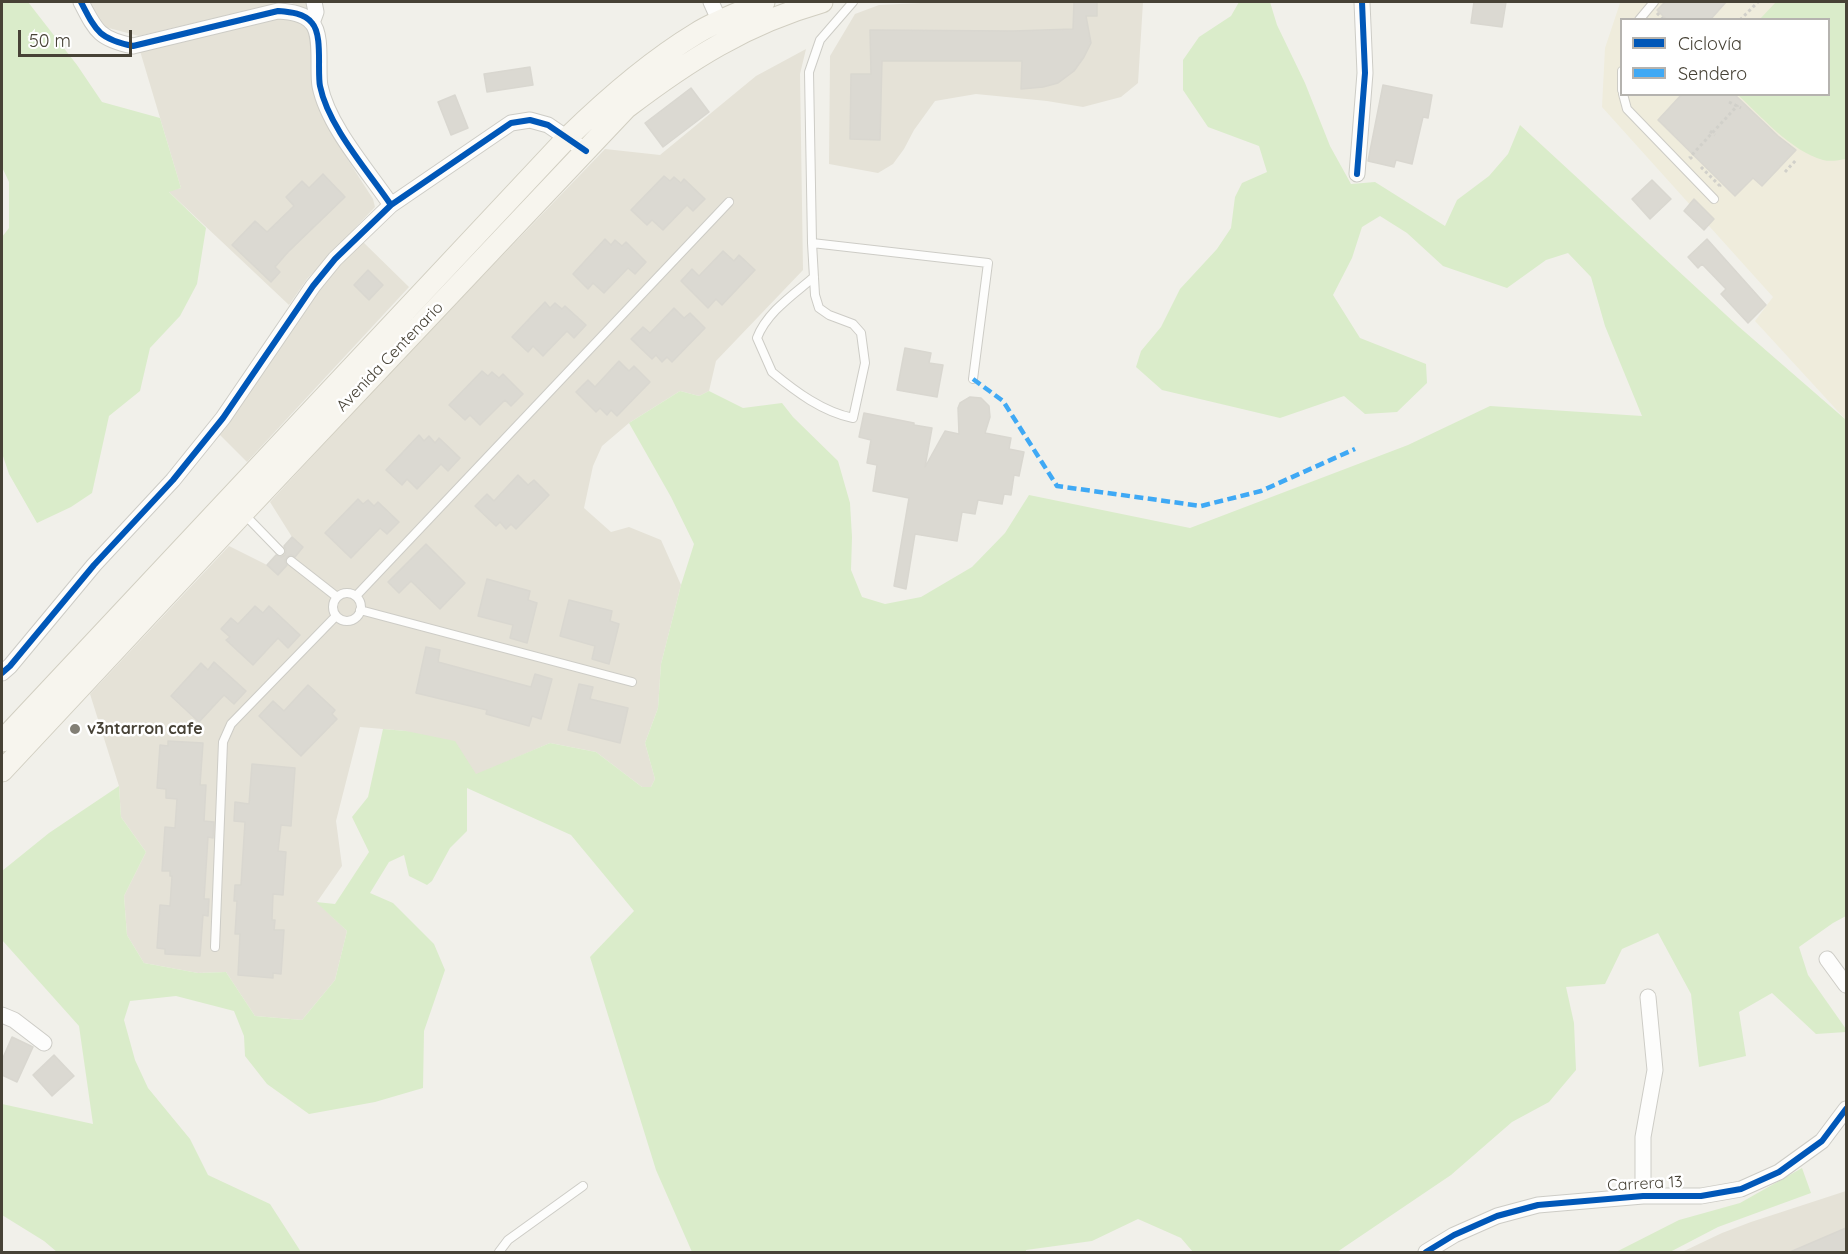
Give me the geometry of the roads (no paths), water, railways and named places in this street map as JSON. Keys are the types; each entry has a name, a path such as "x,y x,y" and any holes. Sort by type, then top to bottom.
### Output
{"main road":[{"path":"2,741 236,506 568,137 613,93 652,63 699,32 764,2"},
{"name":"Avenida Centenario","path":"2,771 236,506 627,108 663,80 708,50 762,22 822,2"}],"street":[{"path":"81,2 96,29 113,42 133,46 278,11 296,13 312,23 317,33 321,86 331,118 391,205"},
{"path":"312,23 316,12 314,2"},
{"path":"711,2 720,22"},
{"path":"1357,174 1365,73 1362,2"},
{"path":"2,673 94,565 173,480 224,418 313,286 358,234 391,205 511,123 530,120 548,125 586,151"},
{"path":"1827,959 1846,985"},
{"path":"1643,1196 1643,1137 1655,1070 1648,998"},
{"path":"2,1015 14,1020 44,1043"},
{"name":"Carrera 13","path":"1426,1252 1454,1235 1497,1216 1538,1205 1643,1196 1701,1196 1741,1189 1779,1172 1822,1141 1846,1109"}],"lane":[{"path":"814,277 767,318 757,338 772,372 803,396 835,414 853,418 865,363 861,333 853,324 829,315 819,308 815,295 809,72 820,40 853,2"},
{"path":"1641,18 1654,2"},
{"path":"1623,96 1627,108 1714,199"},
{"path":"356,596 729,202"},
{"path":"812,243 988,263 973,379"},
{"path":"236,506 280,551"},
{"path":"291,561 337,597"},
{"path":"345,593 356,596 360,603 357,617 341,620 336,616 333,608 337,597 345,593"},
{"path":"360,610 632,682"},
{"path":"215,947 226,733 231,724 336,616"},
{"path":"499,1252 508,1240 583,1186"}],"place":[{"name":"v3ntarron cafe","path":"75,729"}]}
